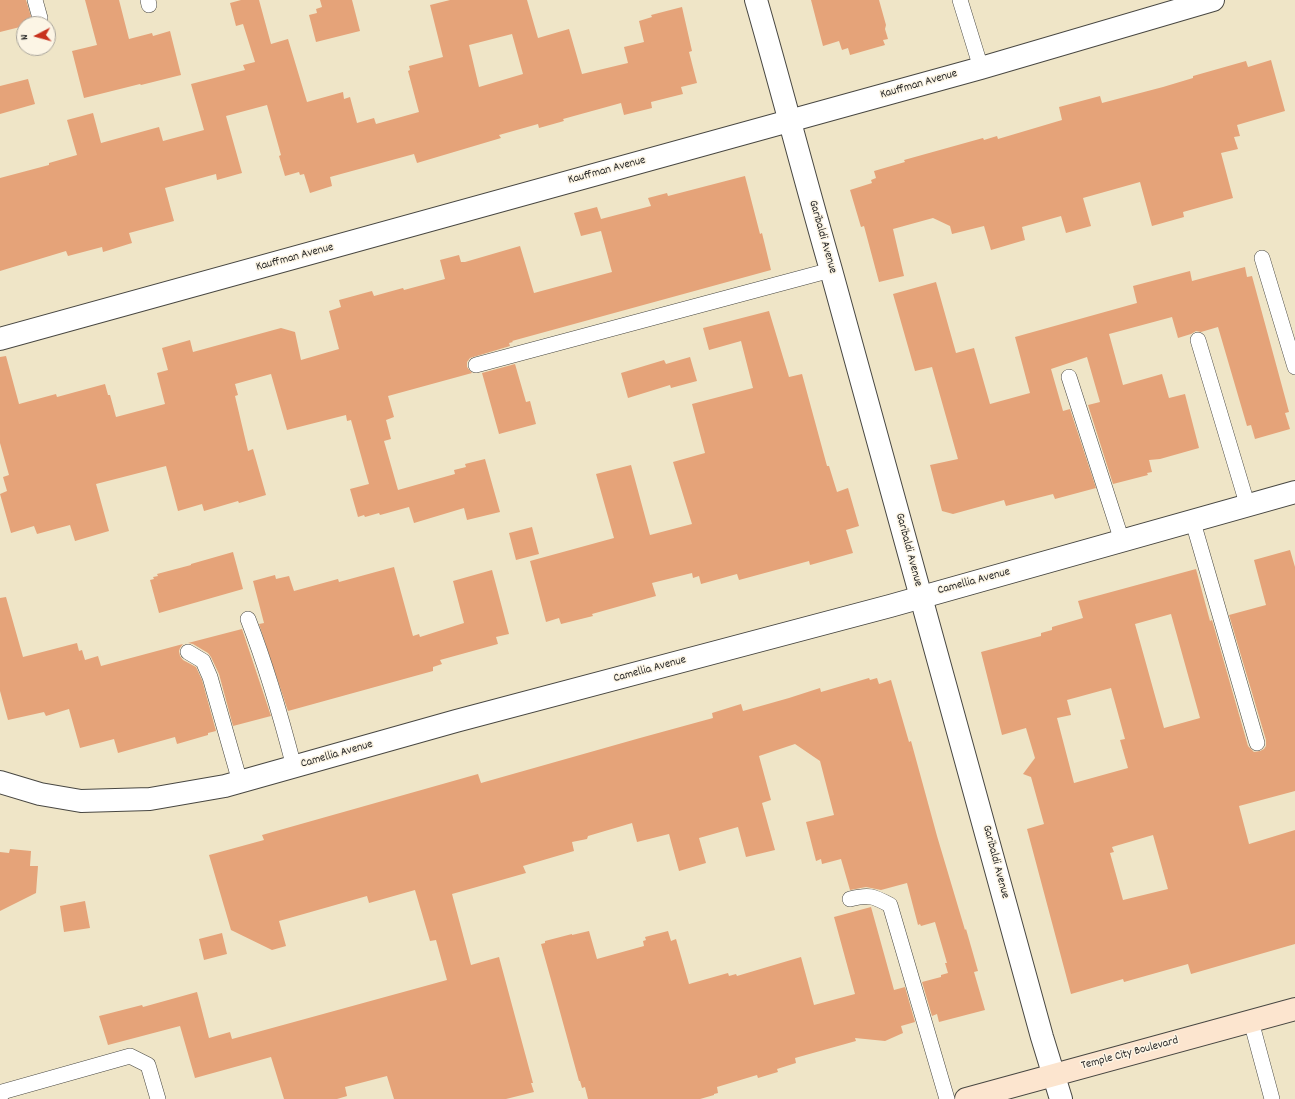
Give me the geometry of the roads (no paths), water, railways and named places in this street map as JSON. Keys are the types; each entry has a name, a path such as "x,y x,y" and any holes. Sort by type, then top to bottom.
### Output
{"main road":[{"name":"Temple City Boulevard","path":"966,1099 1295,1009"}],"street":[{"name":"Garibaldi Avenue","path":"756,0 1060,1099"},
{"name":"Kauffman Avenue","path":"0,339 981,68 1207,1"},
{"name":"Camellia Avenue","path":"0,782 40,794 81,801 150,799 225,786 456,721 1193,522 1295,492"}],"lane":[{"path":"34,0 39,16"},
{"path":"960,0 981,68"},
{"path":"1262,258 1295,367"},
{"path":"476,365 831,270"},
{"path":"1198,340 1248,506"},
{"path":"1069,377 1122,541"},
{"path":"1193,522 1257,743"},
{"path":"248,619 264,660 281,713 294,767"},
{"path":"188,652 202,661 210,677 240,782"},
{"path":"850,899 861,896 874,896 890,905 947,1099"},
{"path":"1251,1021 1272,1099"},
{"path":"0,1099 2,1092 130,1056 148,1065 158,1099"}]}
